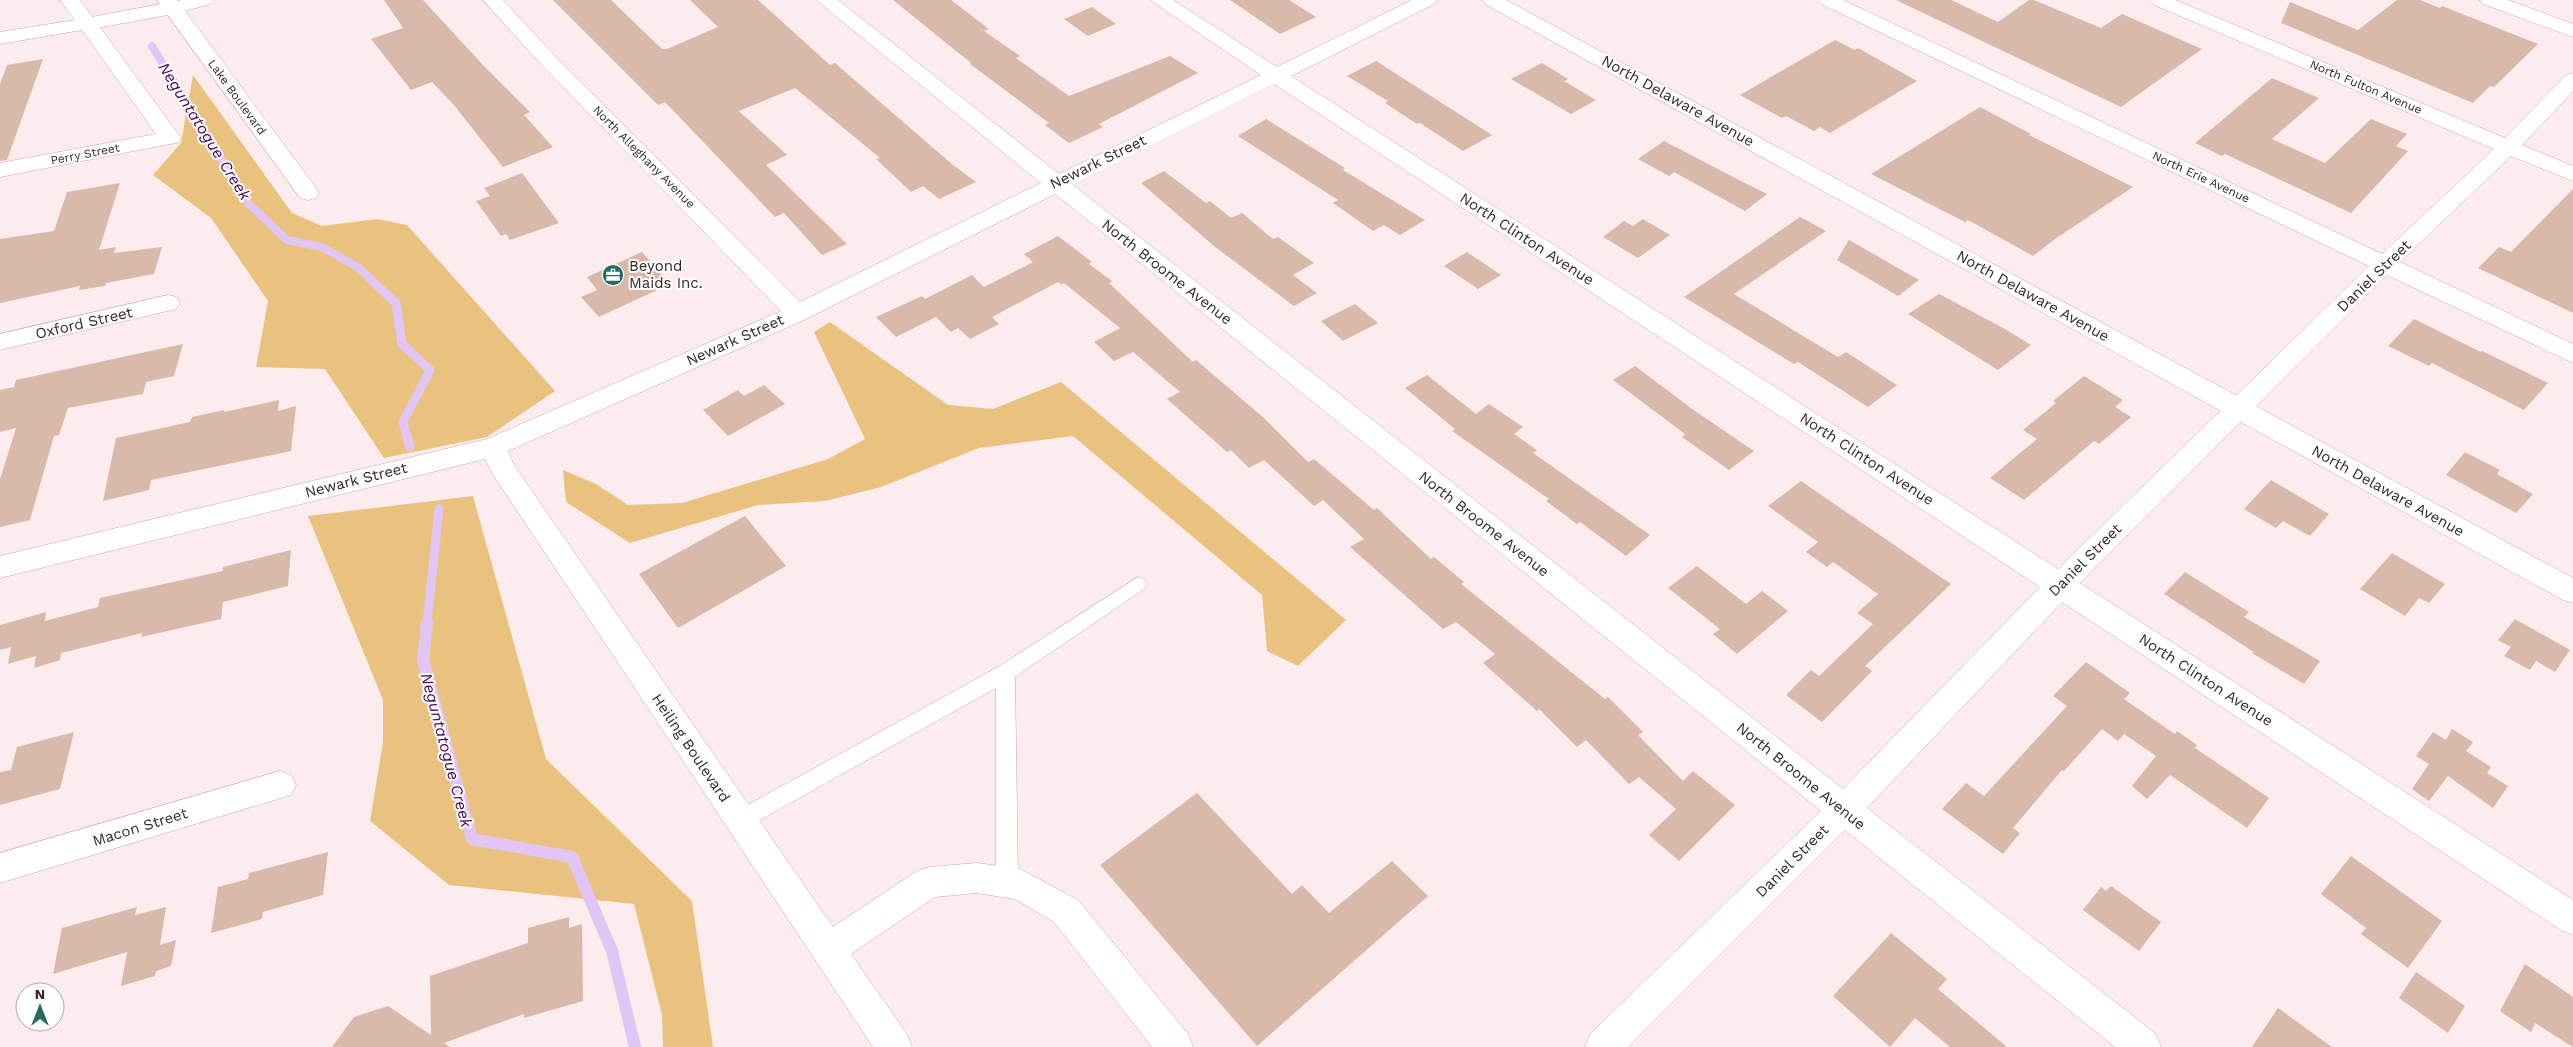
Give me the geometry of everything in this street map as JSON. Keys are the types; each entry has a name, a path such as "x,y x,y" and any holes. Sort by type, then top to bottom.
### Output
{"street":[{"path":"70,0 86,24"},
{"path":"0,38 86,24 170,4 204,0"},
{"name":"North Alleghany Avenue","path":"492,0 553,65 797,313"},
{"name":"North Broome Avenue","path":"826,0 2143,1047"},
{"name":"North Clinton Avenue","path":"1160,0 2573,919"},
{"name":"Newark Street","path":"0,567 492,447 797,313 1274,74 1427,0"},
{"name":"North Delaware Avenue","path":"1492,0 2573,592"},
{"name":"North Erie Avenue","path":"1828,0 2573,354"},
{"name":"North Fulton Avenue","path":"2159,0 2573,174"},
{"path":"2490,0 2573,31"},
{"name":"Lake Boulevard","path":"170,4 308,193"},
{"name":"Perry Street","path":"0,170 170,138 86,24"},
{"name":"Daniel Street","path":"1603,1047 1844,810 2060,585 2385,264 2508,147 2573,79"},
{"name":"Oxford Street","path":"0,342 168,304"},
{"name":"Heiling Boulevard","path":"492,447 503,469 894,1047"},
{"name":"Macon Street","path":"0,868 280,785"},
{"path":"827,950 929,882 977,878 1020,884 1066,911 1175,1047"}],"lane":[{"path":"740,820 1005,673 1138,584"},
{"path":"1005,673 1007,882"}],"shaded area":[{"path":"193,75 292,213 322,226 377,219 407,225 555,391 487,437 384,458 325,369 256,367 268,301 211,218 153,175 181,143"},
{"path":"830,322 948,405 993,409 1061,382 1346,620 1298,666 1267,651 1262,595 1073,436 979,448 881,487 825,501 758,505 630,543 566,502 563,470 596,484 628,505 682,503 828,459 865,439 814,332"},
{"path":"473,496 546,759 692,901 713,1047 663,1047 662,1015 634,904 449,885 370,821 383,742 383,700 308,516"}],"building":[{"path":"384,0 423,0 483,65 530,112 524,115 553,147 503,167 453,104 432,82 411,90 371,39 403,28"},
{"path":"553,0 611,0 662,49 667,49 718,27 690,0 758,0 830,65 835,63 953,165 976,182 939,199 923,186 911,192 876,159 880,158 795,88 739,111 787,155 766,165 847,244 822,255 784,213 775,217 665,102 658,105"},
{"path":"893,0 951,0 989,29 984,31 1020,56 1016,58 1069,96 1170,56 1198,73 1099,124 1103,127 1069,143 1045,125 1049,123 970,64"},
{"path":"1230,0 1289,0 1316,17 1280,34"},
{"path":"1896,0 1951,0 1998,22 2029,0 2034,0 2101,28 2122,14 2202,49 2121,107"},
{"path":"2397,0 2420,0 2440,8 2442,6 2538,44 2494,87 2490,86 2473,103 2281,23 2290,2 2358,30"},
{"path":"1092,7 1116,24 1088,36 1064,19"},
{"path":"1835,40 1855,50 1858,48 1917,81 1830,133 1820,127 1814,131 1786,116 1782,118 1740,95"},
{"path":"43,59 7,160 0,161 0,84 7,65"},
{"path":"1376,61 1492,135 1463,151 1420,123 1417,124 1385,103 1388,101 1347,76"},
{"path":"1542,63 1568,79 1564,81 1596,100 1571,114 1511,79"},
{"path":"2272,78 2319,98 2272,139 2325,163 2371,119 2407,134 2396,146 2408,151 2351,213 2225,154 2222,156 2195,143"},
{"path":"1980,107 2031,134 2029,135 2133,187 2033,256 1968,220 1965,222 1871,174"},
{"path":"1266,119 1345,168 1343,170 1425,220 1400,235 1384,225 1373,231 1333,203 1338,200 1238,136"},
{"path":"1664,141 1767,194 1745,211 1674,172 1669,176 1638,159"},
{"path":"1164,171 1206,203 1210,201 1231,218 1242,213 1273,239 1278,237 1314,263 1293,275 1317,293 1294,306 1214,246 1141,183"},
{"path":"522,173 559,223 510,240 506,234 501,236 476,201 490,196 484,188"},
{"path":"120,183 99,250 116,247 114,253 162,247 154,274 106,283 105,286 79,290 80,286 0,303 0,239 54,231 67,192"},
{"path":"2573,189 2573,313 2478,268 2499,247 2511,252"},
{"path":"1800,217 1826,231 1734,294 1838,357 1846,352 1897,385 1868,407 1798,362 1794,364 1684,297"},
{"path":"1643,219 1670,235 1638,258 1603,237 1624,221 1633,226"},
{"path":"1058,236 1092,262 1089,264 1112,281 1109,283 1193,362 1196,360 1264,418 1308,462 1314,459 1374,510 1377,508 1431,559 1434,557 1464,582 1461,584 1605,699 1608,697 1643,732 1638,735 1683,781 1693,771 1735,805 1679,861 1649,835 1676,809 1639,777 1629,784 1586,740 1577,747 1539,709 1537,711 1483,663 1495,654 1456,622 1443,629 1350,547 1364,539 1323,500 1314,506 1264,460 1249,468 1231,450 1227,452 1167,399 1180,392 1133,352 1114,361 1094,342 1120,328 1064,283 1062,285 1058,282 992,317 999,324 970,339 958,328 951,332 936,317 896,337 876,317 922,296 925,299 972,275 984,287 1033,262 1024,254"},
{"path":"1849,240 1919,280 1898,296 1837,260"},
{"path":"642,252 670,284 599,317 581,297 597,290 587,277"},
{"path":"1467,252 1501,275 1478,289 1444,266"},
{"path":"1939,294 2031,345 1998,370 1908,314"},
{"path":"1355,304 1378,323 1343,341 1321,321"},
{"path":"2414,319 2548,383 2524,410 2432,363 2429,366 2388,346"},
{"path":"183,344 174,376 146,382 143,394 68,408 59,435 54,436 30,520 0,527 0,479 16,428 0,432 0,390 14,387 16,380"},
{"path":"1635,366 1695,411 1754,451 1729,470 1682,437 1685,434 1613,380"},
{"path":"1427,375 1476,414 1489,404 1523,427 1514,434 1537,450 1533,453 1650,535 1626,556 1580,522 1577,524 1546,501 1549,499 1452,431 1455,429 1405,388"},
{"path":"2084,376 2123,400 2115,407 2131,417 2099,444 2094,441 2024,500 1990,478 2037,439 2023,430 2056,403 2053,401"},
{"path":"764,385 785,404 728,436 703,410 738,390 744,396"},
{"path":"279,400 278,411 296,406 291,451 151,480 149,490 103,501 116,438 190,422 192,417"},
{"path":"2465,452 2500,470 2497,474 2533,494 2516,513 2446,475"},
{"path":"2271,480 2329,514 2310,536 2283,521 2276,528 2244,509"},
{"path":"1801,481 1951,584 1865,666 1872,671 1822,722 1786,695 1811,670 1819,676 1873,624 1857,613 1878,594 1833,562 1827,567 1806,552 1818,542 1768,506"},
{"path":"745,516 786,566 678,628 639,574"},
{"path":"291,550 288,586 223,602 221,619 141,637 142,633 61,653 60,660 34,668 36,656 8,664 11,647 0,650 0,625 46,612 45,621 98,607 100,598 223,571 223,567"},
{"path":"2392,553 2445,584 2429,603 2419,598 2405,616 2360,589"},
{"path":"1697,566 1746,604 1762,591 1788,611 1737,654 1713,634 1720,629 1668,588"},
{"path":"2185,572 2249,612 2244,617 2320,661 2304,684 2252,653 2254,652 2164,594"},
{"path":"2515,619 2570,650 2555,672 2536,661 2530,670 2504,656 2511,647 2498,640"},
{"path":"2086,662 2130,693 2124,699 2175,734 2177,731 2197,745 2195,748 2269,798 2247,828 2170,775 2147,799 2132,786 2156,756 2124,734 2118,741 2102,729 2064,771 2062,770 2013,828 2020,833 2003,854 1942,809 1966,783 1984,796 2067,706 2053,696"},
{"path":"2452,729 2473,742 2466,751 2491,767 2487,773 2508,786 2493,808 2448,776 2429,801 2412,789 2429,764 2416,756 2433,732 2446,740"},
{"path":"74,732 60,789 0,805 0,772 11,770 17,747"},
{"path":"1197,793 1292,894 1302,885 1329,913 1392,861 1428,896 1257,1046 1100,865"},
{"path":"328,852 323,895 263,912 262,919 211,933 218,887 248,879 249,873"},
{"path":"2351,856 2442,921 2408,968 2361,934 2366,928 2321,894"},
{"path":"2111,886 2161,922 2139,951 2083,910 2101,887 2106,891"},
{"path":"137,907 135,915 166,907 160,945 176,940 171,966 156,971 155,976 121,986 127,952 53,974 62,928"},
{"path":"569,917 569,928 582,924 583,1001 524,1018 524,1014 444,1043 450,1047 332,1047 354,1017 388,1006 431,1035 430,976 528,943 528,928"},
{"path":"1891,933 1947,979 1938,989 2007,1047 1950,1047 1915,1018 1890,1047 1833,996"},
{"path":"2525,964 2573,997 2573,1047 2535,1023 2531,1032 2500,1011"},
{"path":"2416,972 2465,1006 2448,1033 2399,998"},
{"path":"2278,1008 2332,1047 2252,1047"}],"waterway":[{"name":"Neguntatogue Creek","path":"152,46 248,203 287,240 322,247 358,267 371,279"},
{"name":"Neguntatogue Creek","path":"369,278 396,303 402,344 430,370 403,422 410,447"},
{"name":"Neguntatogue Creek","path":"427,623 439,509"},
{"name":"Neguntatogue Creek","path":"427,622 423,660 472,839 572,857 612,951 635,1047"}],"place":[{"name":"Beyond Maids Inc.","path":"613,275"}]}
